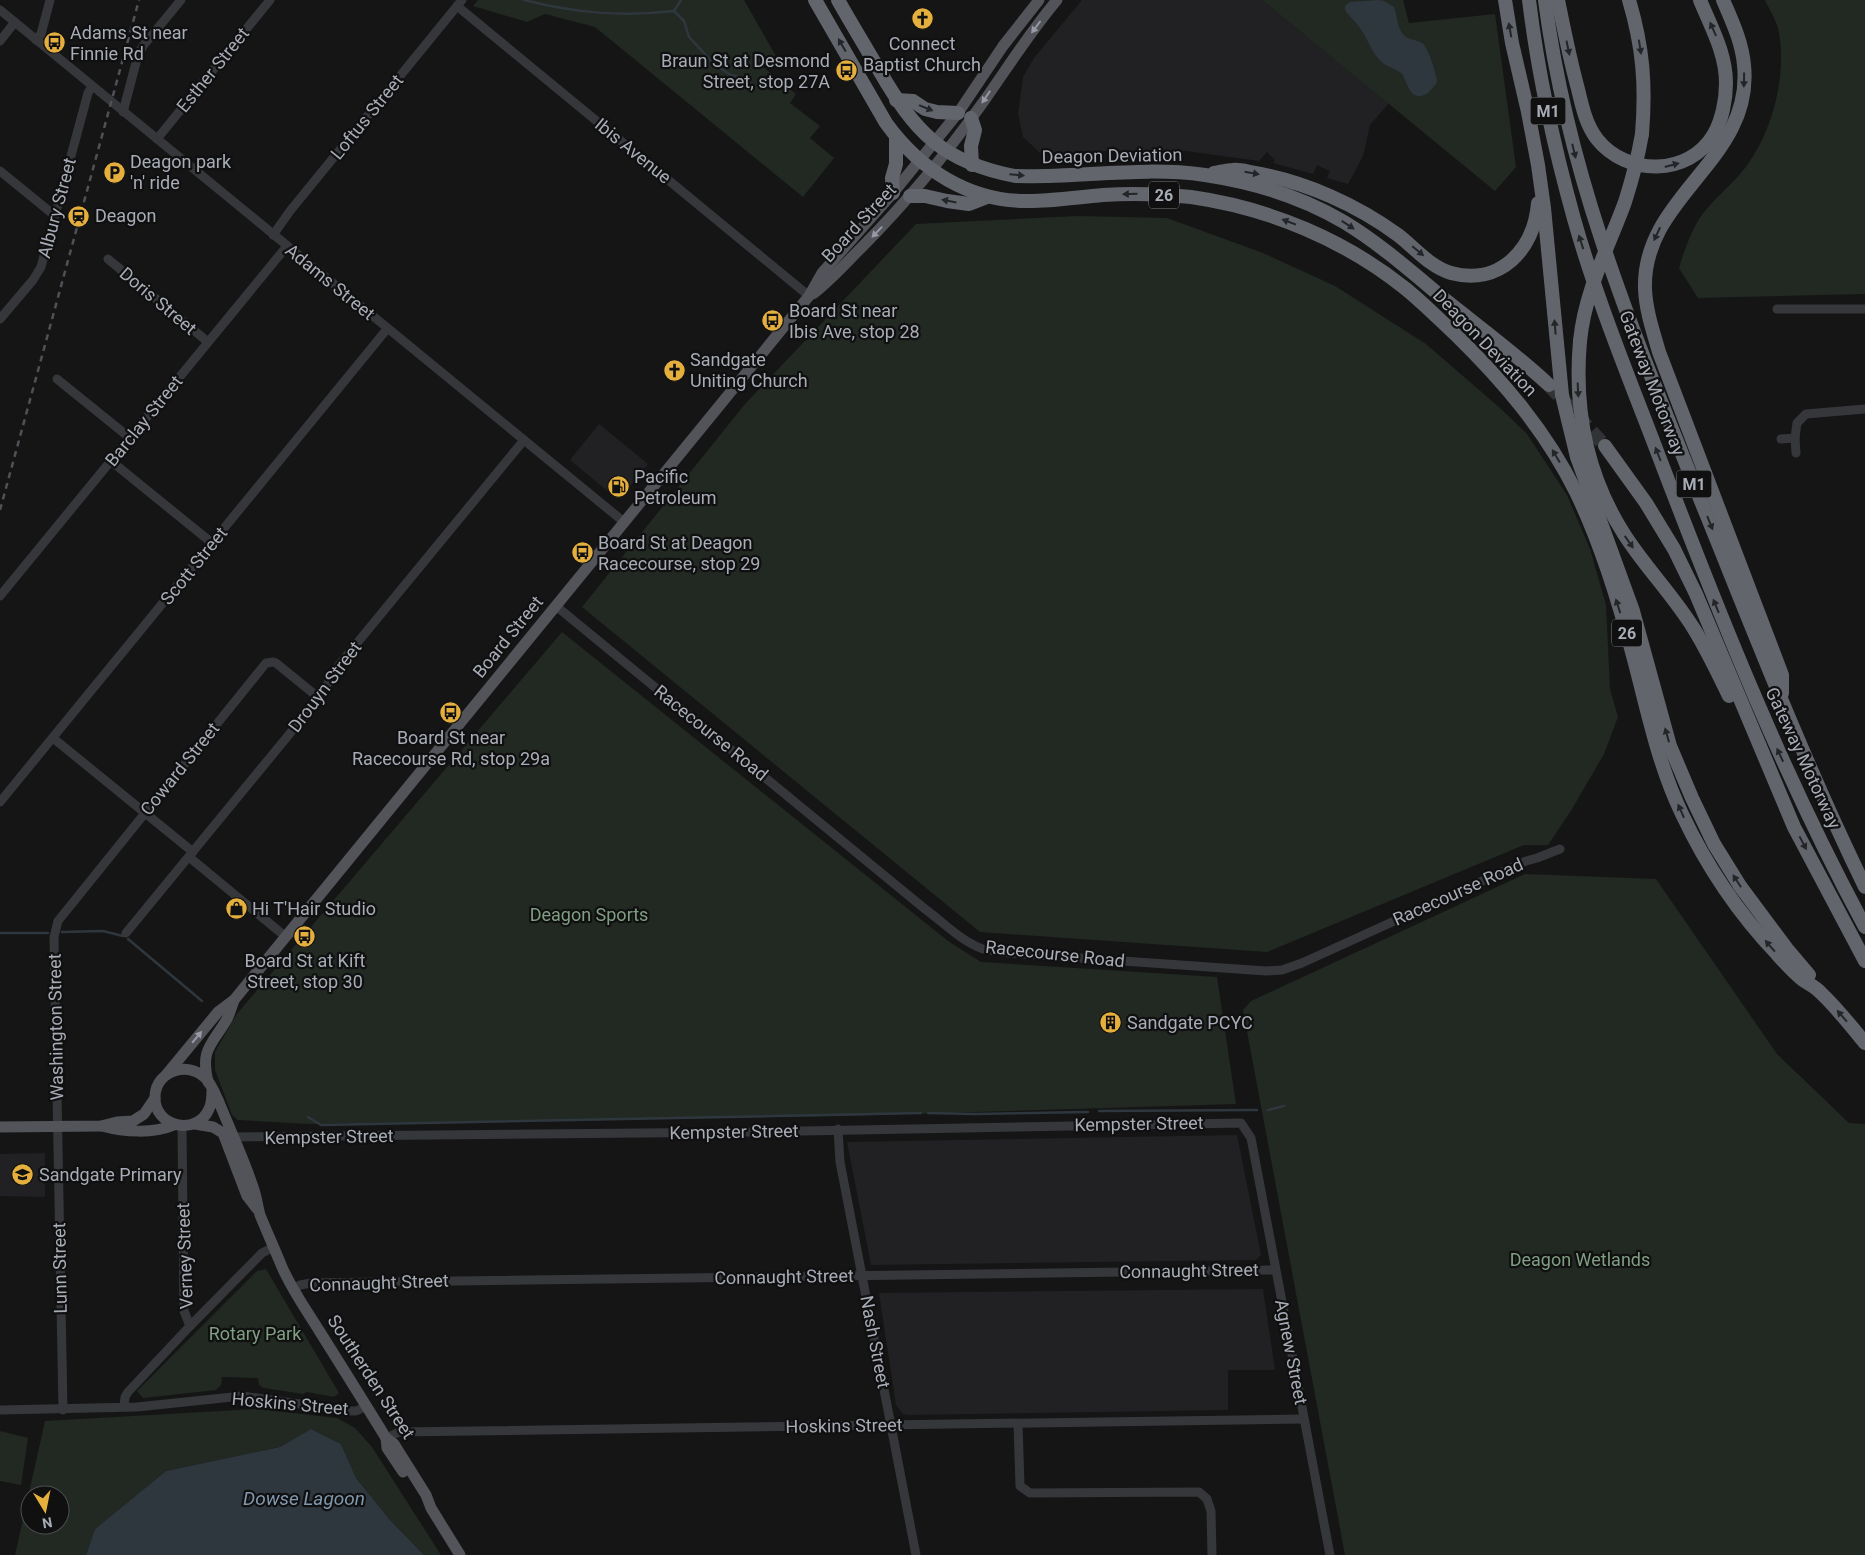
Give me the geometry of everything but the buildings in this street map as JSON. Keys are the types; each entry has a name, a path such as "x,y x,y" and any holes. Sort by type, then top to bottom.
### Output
{"highway":[{"name":"26","path":"815,0 896,137 919,161 931,170"},
{"name":"26","path":"838,0 896,100 916,125 934,143 946,151"},
{"path":"1505,0 1512,43 1535,146 1544,208 1561,387 1569,426 1590,495 1633,610 1674,757 1704,824 1725,862 1754,907 1808,973 1819,990"},
{"name":"Gateway Motorway","path":"1529,0 1541,80 1556,150 1574,221 1603,308 1710,591 1756,702 1818,837 1865,927"},
{"name":"Gateway Motorway","path":"1545,0 1561,91 1575,152 1603,250 1659,396 1782,702 1843,842 1865,887"},
{"path":"1558,0 1578,89 1586,117 1596,138 1612,154 1629,163 1651,167 1677,164 1697,152 1714,135 1722,112 1726,83 1723,58 1700,0"},
{"path":"1629,0 1640,44 1643,68 1645,92 1642,134 1626,196 1590,290 1584,316 1577,371 1579,404 1587,449 1598,482 1624,534 1676,603 1703,644 1782,799"},
{"path":"1722,0 1737,34 1742,52 1745,78 1742,103 1734,126 1725,142 1662,224 1648,261 1645,288 1649,319 1659,352 1782,675 1782,702"},
{"path":"896,100 913,101 925,109 937,112 958,113"},
{"path":"971,118 975,130 971,146 972,165"},
{"path":"893,193 892,178 896,164 896,137"},
{"name":"Deagon Deviation","path":"946,151 972,165 1015,176 1161,172 1204,175 1264,188 1298,200 1343,222 1383,250 1511,350 1548,385"},
{"name":"Deagon Deviation","path":"931,170 959,186 1001,200 1032,202 1104,195 1146,194 1191,198 1252,210 1311,231 1352,252 1408,290 1434,314 1500,380 1543,436 1576,491 1590,522 1608,572 1633,653 1654,738 1666,777 1682,815 1715,876 1736,905 1777,954 1803,979 1819,990 1865,1043"},
{"path":"1204,175 1234,170 1266,175 1327,195 1379,222 1432,264 1451,273 1464,275 1490,272 1502,268 1520,254 1534,230 1538,213 1540,188"},
{"path":"910,196 925,196 969,204 987,196"},
{"path":"1605,446 1646,503 1674,549 1696,594 1794,827 1865,961"}],"main road":[{"name":"Board Street","path":"166,1075 218,1012 234,1000 810,296 822,273 893,193 958,113 1003,46 1039,0"},
{"name":"Board Street","path":"810,296 829,281 910,196 971,118 1015,54 1058,0"},
{"name":"Board Street","path":"210,1086 205,1068 206,1053 227,1018 234,1000"},
{"path":"178,1125 160,1114 155,1098 156,1090 166,1075 179,1069 195,1071 210,1086 210,1108 201,1120 195,1124"},
{"name":"Southerden Street","path":"210,1086 230,1137 248,1196 260,1213 294,1289 386,1438 394,1444 426,1495 431,1508 460,1555"},
{"path":"0,1127 101,1126 133,1121 144,1114 155,1098"},
{"path":"101,1126 119,1131 164,1129 178,1125 195,1124 219,1130 230,1137"}],"street":[{"path":"36,40 41,34 50,0"},
{"path":"123,112 138,55 143,46 181,0"},
{"name":"Esther Street","path":"157,139 270,0"},
{"name":"Loftus Street","path":"273,235 290,211 460,3"},
{"name":"Ibis Avenue","path":"460,3 810,296"},
{"name":"Adams Street","path":"0,10 624,522"},
{"path":"0,41 15,22"},
{"name":"Albury Street","path":"0,319 38,274 41,267 88,93 92,86"},
{"path":"0,171 54,215"},
{"name":"Barclay Street","path":"0,596 287,246"},
{"name":"Doris Street","path":"108,259 208,342"},
{"path":"1777,309 1865,309"},
{"name":"Scott Street","path":"0,802 388,329"},
{"path":"57,379 130,438"},
{"path":"1796,453 1794,438 1797,423 1806,414 1865,409"},
{"path":"1781,439 1794,438"},
{"name":"Drouyn Street","path":"126,933 319,698 339,665 524,440"},
{"path":"111,461 212,543"},
{"name":"Racecourse Road","path":"556,606 965,940 988,950 1020,954 1266,971 1278,970 1296,966 1526,860 1560,849"},
{"name":"Coward Street","path":"55,928 62,914 266,663 276,663 319,698"},
{"path":"53,738 144,812 286,937"},
{"name":"Washington Street","path":"55,928 57,1127"},
{"name":"Kempster Street","path":"230,1137 750,1132 1241,1123"},
{"name":"Agnew Street","path":"1241,1123 1251,1138 1330,1555"},
{"name":"Verney Street","path":"178,1125 184,1311 190,1326"},
{"name":"Lunn Street","path":"57,1127 63,1410"},
{"name":"Nash Street","path":"838,1129 840,1162 916,1555"},
{"path":"124,1407 128,1392 262,1254 274,1247"},
{"name":"Connaught Street","path":"294,1289 300,1285 311,1283 1276,1270"},
{"name":"Hoskins Street","path":"0,1410 63,1410 124,1407 242,1396 350,1411 360,1410 366,1406"},
{"name":"Hoskins Street","path":"386,1438 399,1432 1304,1419"},
{"path":"1018,1424 1020,1486 1030,1493 1198,1492 1207,1499 1211,1511 1212,1555"}],"shaded area":[{"path":"1082,0 1262,0 1389,103 1370,125 1363,156 1348,184 1327,178 1330,171 1317,165 1313,174 1273,163 1275,160 1267,152 1259,161 1186,151 1104,151 1065,156 1040,153 1023,137 1018,114 1023,77 1034,58"},
{"path":"599,424 648,464 620,498 616,498 570,460"},
{"path":"1237,1135 1261,1255 1256,1260 871,1265 847,1142"},
{"name":"Sandgate Primary","path":"45,1153 45,1197 0,1196 0,1154"},
{"path":"1263,1289 1275,1370 1228,1370 1228,1410 908,1415 903,1414 896,1405 879,1293"}],"green space":[{"path":"478,0 744,0 777,58 763,67 796,94 790,103 820,126 810,138 834,158 803,197 595,27 545,14 527,22 473,6"},
{"path":"1262,0 1403,0 1409,23 1495,14 1516,167 1495,191"},
{"path":"1765,0 1865,0 1865,294 1698,298 1679,268 1699,219 1734,181 1755,153 1776,101 1781,63 1781,45 1777,24"},
{"path":"1077,216 1167,218 1263,253 1335,286 1426,344 1527,434 1567,495 1590,549 1606,605 1610,689 1618,717 1604,754 1572,809 1548,845 1524,845 1267,952 980,932 582,607 745,404 916,224"},
{"name":"Deagon Sports","path":"562,632 948,941 981,962 1217,977 1236,1104 842,1116 308,1124 238,1120 232,1115 215,1070 215,1052 236,1015"},
{"name":"Deagon Wetlands","path":"1525,874 1656,879 1777,1054 1849,1123 1865,1124 1865,1555 1345,1555 1243,1010 1251,1001"},
{"name":"Rotary Park","path":"266,1269 339,1393 334,1397 307,1392 303,1394 264,1388 259,1385 258,1378 222,1377 221,1385 216,1390 143,1398 137,1391 257,1271"},
{"path":"258,1409 337,1418 355,1428 372,1447 441,1555 424,1555 390,1520 356,1478 341,1444 311,1429 280,1447 166,1471 95,1529 86,1555 15,1555 20,1533 20,1535 70,1535 70,1485 31,1485 45,1421"},
{"path":"0,1431 28,1438 21,1485 0,1481"}],"water":[{"path":"1379,0 1394,7 1402,33 1422,43 1427,50 1437,82 1425,95 1419,96 1412,93 1401,73 1381,61 1373,52 1360,28 1345,10 1345,6 1350,2"},
{"name":"Dowse Lagoon","path":"311,1429 341,1444 356,1478 390,1520 424,1555 86,1555 95,1529 166,1471 280,1447"}],"waterway":[{"path":"524,0 599,13 636,14 674,11 684,21 689,37 715,65 731,75 746,79"},
{"path":"674,11 681,0"},
{"path":"62,932 103,931 123,936"},
{"path":"0,933 48,933"},
{"path":"128,939 202,1001"},
{"path":"1268,1110 1284,1106"},
{"path":"1099,1111 1257,1110"},
{"path":"928,1113 1088,1112"},
{"path":"308,1117 321,1125 921,1113"}],"tunnel":[{"path":"1549,385 1605,446"}],"railway":[{"path":"0,510 139,0"}],"place":[{"name":"Connect Baptist Church","path":"922,19"},
{"name":"Adams St near Finnie Rd","path":"54,43"},
{"name":"Braun St at Desmond Street, stop 27A","path":"846,71"},
{"name":"Deagon park 'n' ride","path":"114,172"},
{"name":"Deagon","path":"79,216"},
{"name":"Board St near Ibis Ave, stop 28","path":"773,321"},
{"name":"Sandgate Uniting Church","path":"674,370"},
{"name":"Pacific Petroleum","path":"618,487"},
{"name":"Board St at Deagon Racecourse, stop 29","path":"582,553"},
{"name":"Board St near Racecourse Rd, stop 29a","path":"451,713"},
{"name":"Hi T'Hair Studio","path":"236,909"},
{"name":"Board St at Kift Street, stop 30","path":"305,936"},
{"name":"Sandgate PCYC","path":"1111,1023"},
{"name":"Sandgate Primary","path":"23,1175"}]}
